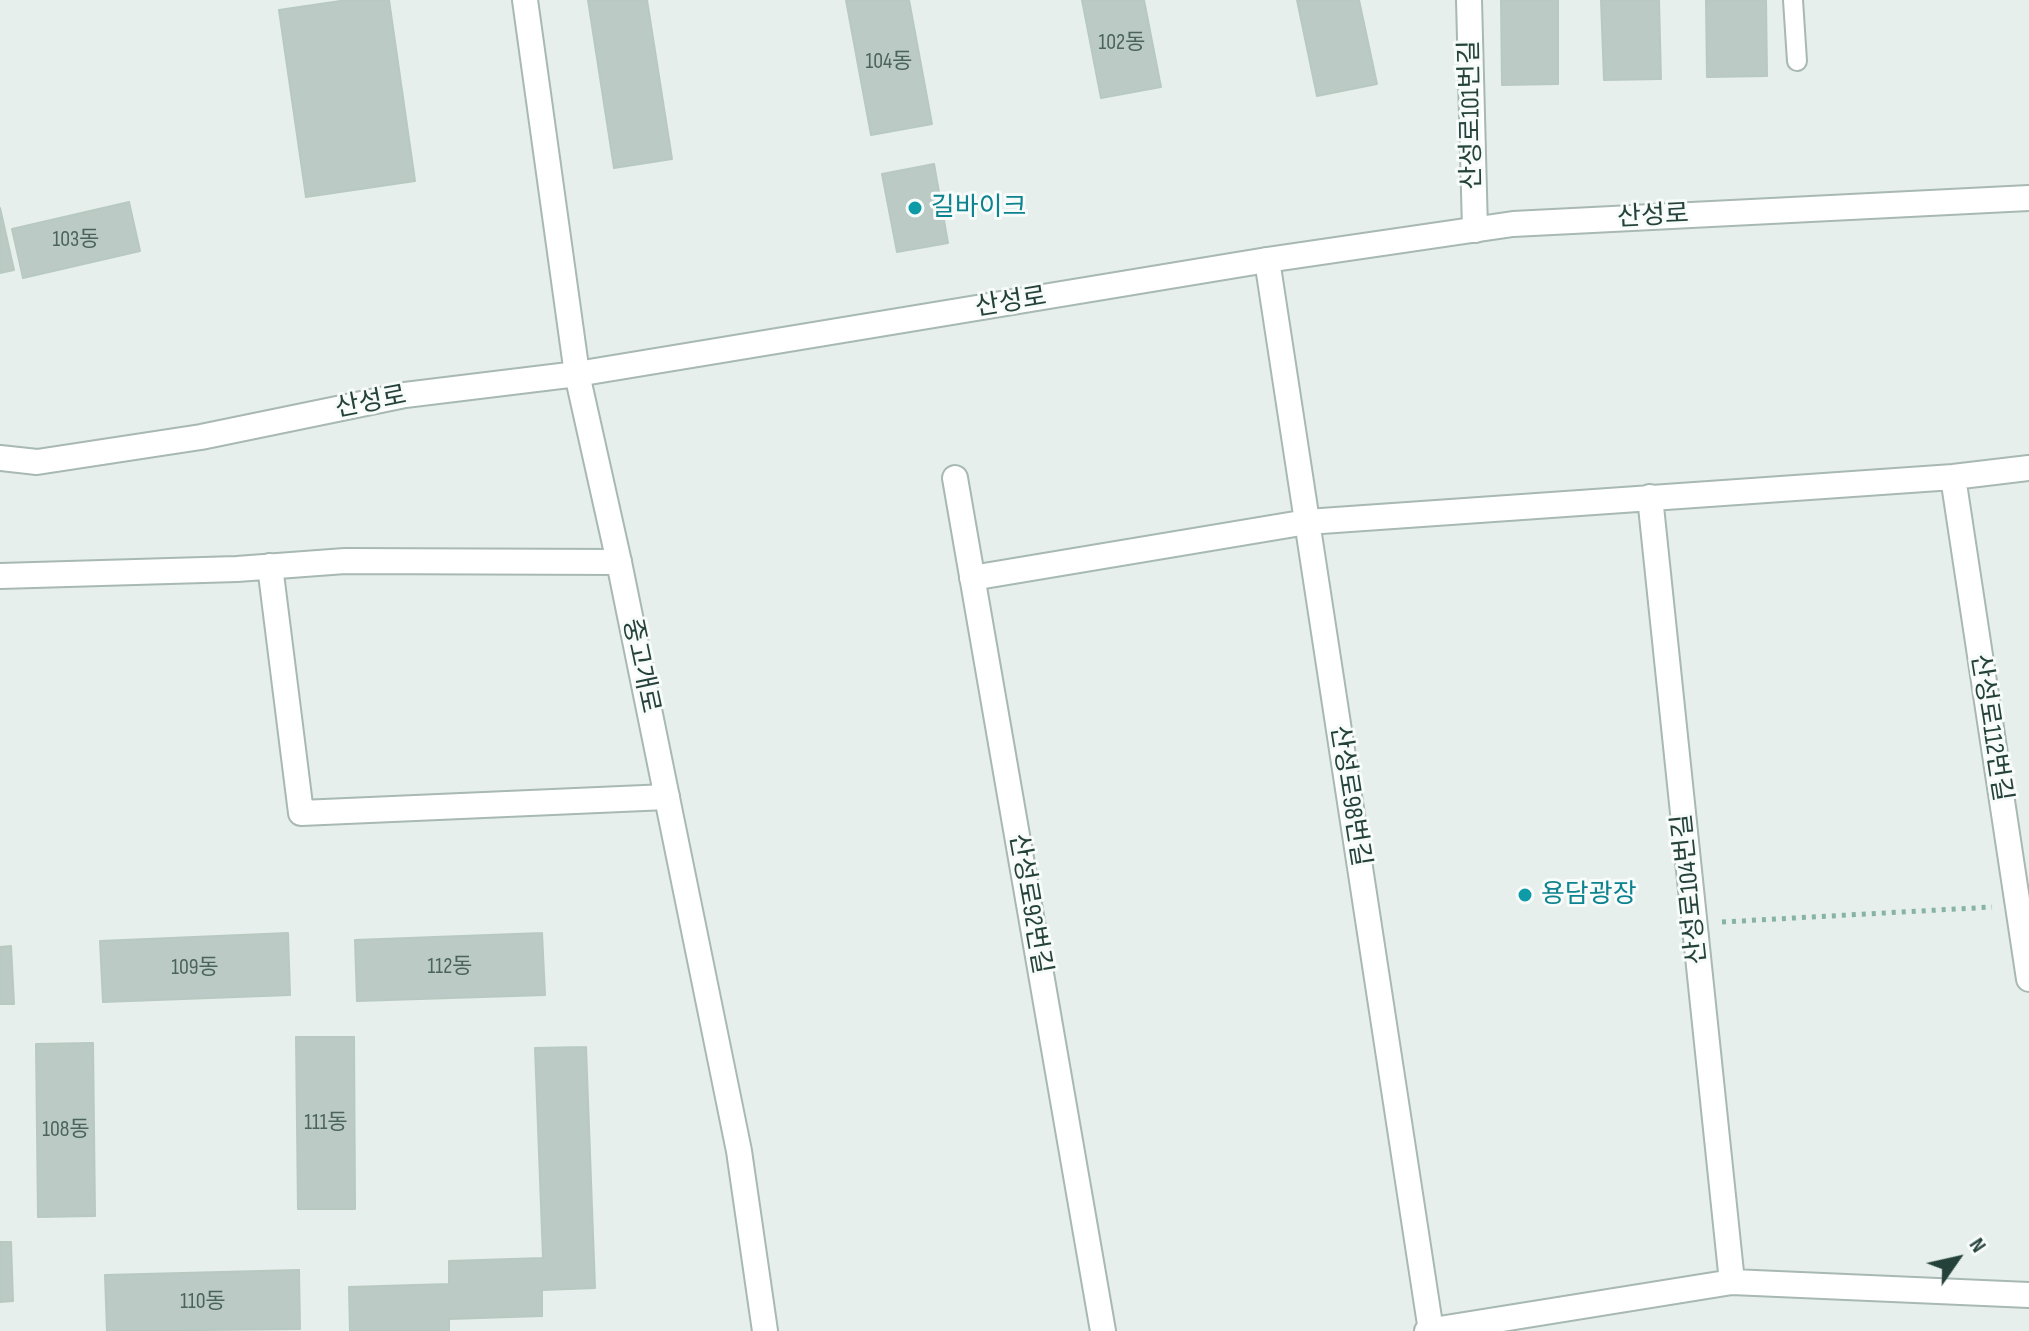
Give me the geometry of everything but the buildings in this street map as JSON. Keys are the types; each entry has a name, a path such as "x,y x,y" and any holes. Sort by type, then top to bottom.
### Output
{"street":[{"name":"중고개로","path":"525,0 577,374 619,562 739,1151 765,1331"},
{"name":"산성로101번길","path":"1469,0 1475,230"},
{"name":"산성로","path":"0,458 37,462 201,437 405,395 577,374 1267,260 1513,224 2029,198"},
{"name":"산성로98번길","path":"1267,260 1429,1331"},
{"path":"972,578 1307,522 1953,477 2029,468"},
{"name":"산성로112번길","path":"1953,477 2029,979"},
{"name":"산성로92번길","path":"955,478 1103,1331"},
{"name":"산성로104번길","path":"1650,497 1732,1282"},
{"path":"0,576 345,561 619,562"},
{"path":"270,566 301,813 667,797"},
{"path":"1429,1331 1732,1282 2029,1295"}],"lane":[{"path":"1793,0 1797,61"}],"path":[{"path":"1695,923 2017,906"}],"place":[{"name":"길바이크","path":"915,208"},
{"name":"용담광장","path":"1525,895"}]}
